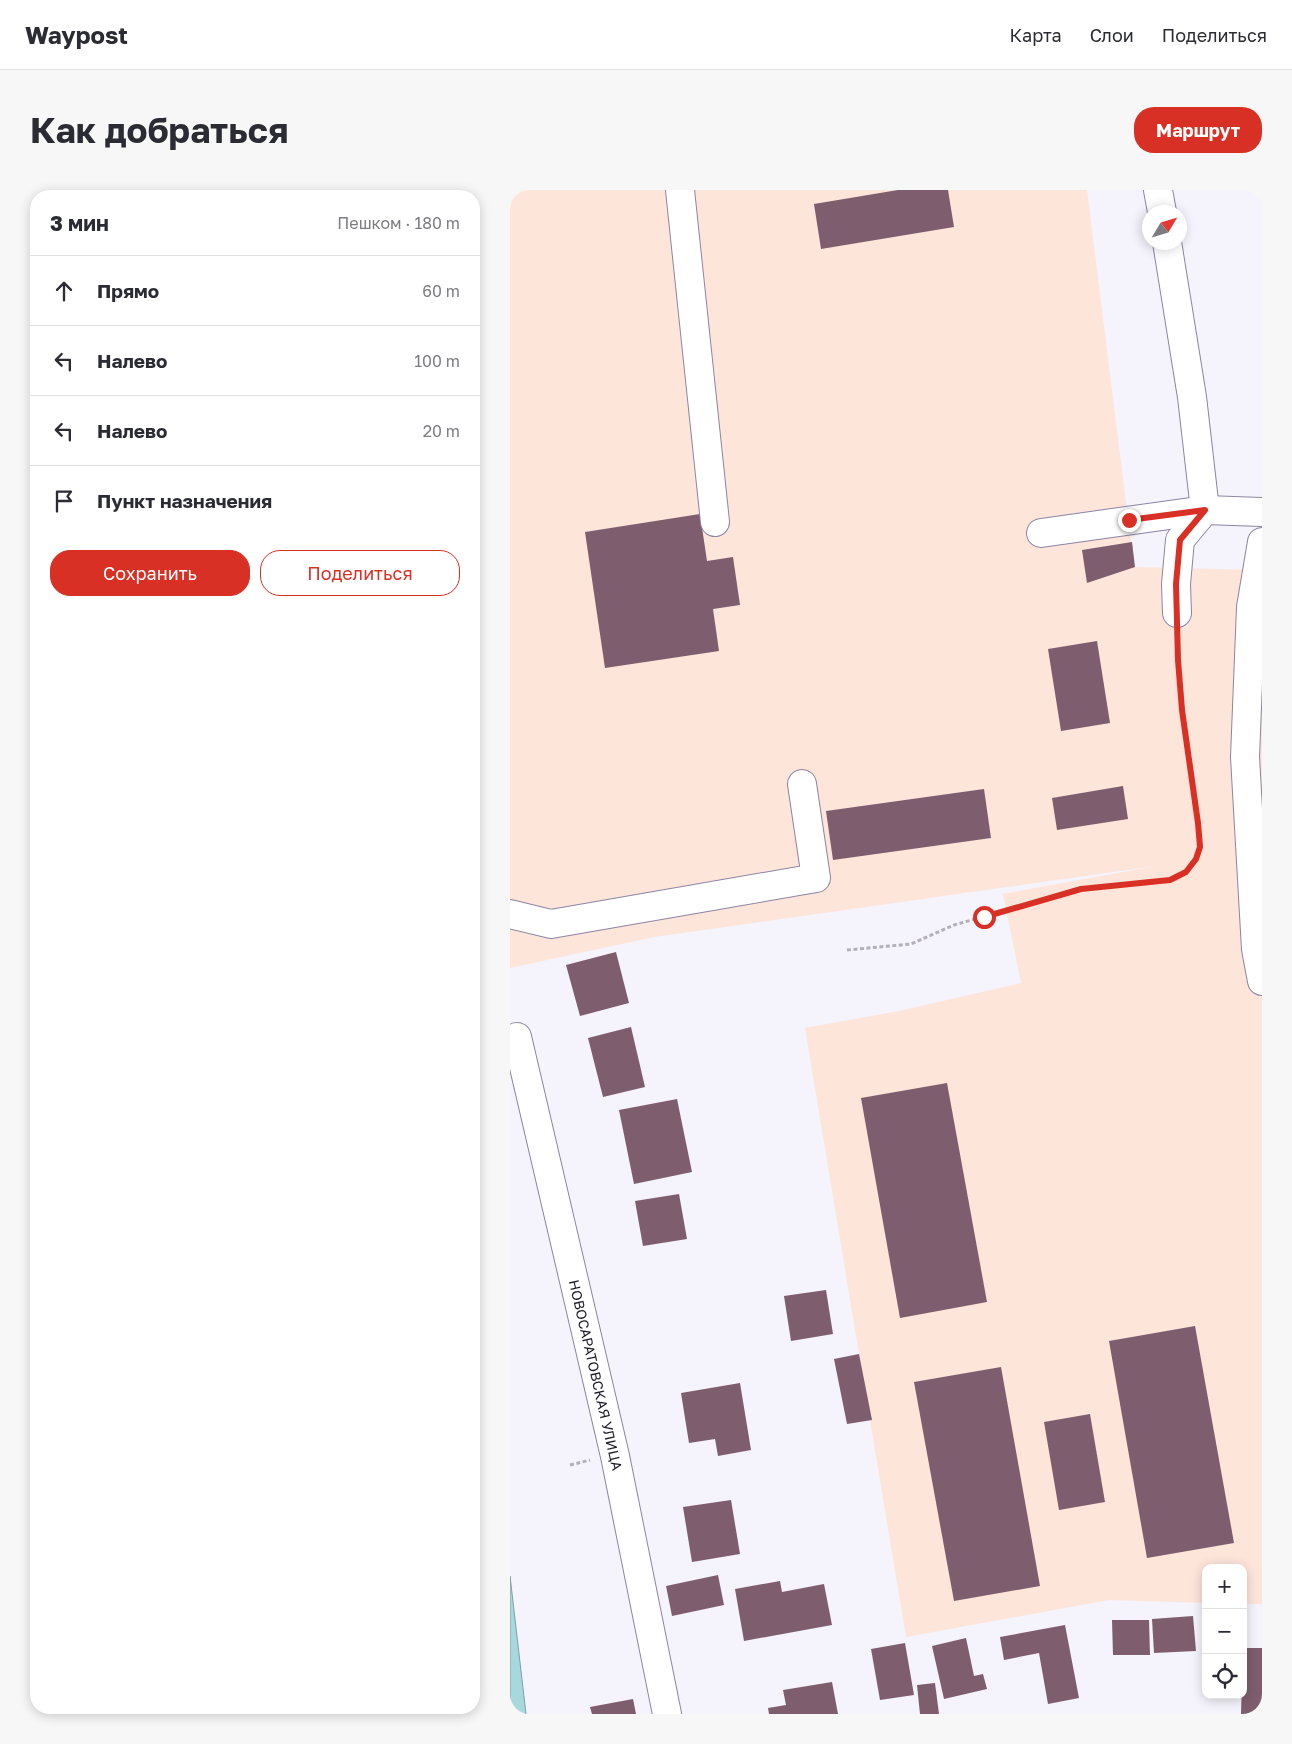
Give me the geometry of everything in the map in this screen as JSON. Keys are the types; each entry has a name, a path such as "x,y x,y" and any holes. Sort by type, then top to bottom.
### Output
{"street":[{"path":"680,190 715,522"},
{"path":"1158,190 1161,205"},
{"path":"1168,250 1192,397 1205,510 1180,540 1176,584 1177,613"},
{"path":"1041,533 1205,510 1262,512"},
{"path":"1262,542 1251,607 1245,757 1257,869 1256,949 1262,981"},
{"path":"510,914 551,924 816,878 802,784"},
{"name":"НОВОСАРАТОВСКАЯ УЛИЦА","path":"516,1049 615,1456 667,1714"}],"path":[{"path":"847,950 911,944 954,925 1081,889 1170,880 1186,872 1196,859 1200,847 1182,710 1177,613"}],"shaded area":[{"path":"510,190 1087,190 1134,567 1262,570 1262,1604 1247,1604 1247,1564 1202,1564 1202,1603 1109,1600 906,1637 805,1028 899,1011 1021,983 1003,894 1156,866 654,937 510,968"}],"water":[{"path":"510,1576 526,1714 510,1714"}],"building":[{"path":"898,190 948,190 954,227 821,249 814,204"},
{"path":"700,514 707,561 733,557 740,605 713,609 719,651 605,668 585,532"},
{"path":"1132,542 1135,567 1087,583 1082,550"},
{"path":"1097,641 1110,723 1061,731 1048,649"},
{"path":"1123,786 1128,819 1057,830 1052,798"},
{"path":"984,789 991,838 833,860 826,811"},
{"path":"616,952 629,1003 580,1016 566,965"},
{"path":"631,1027 645,1087 603,1097 588,1038"},
{"path":"947,1083 987,1302 900,1318 861,1098"},
{"path":"677,1099 692,1172 634,1184 619,1110"},
{"path":"679,1194 687,1239 643,1246 635,1201"},
{"path":"826,1290 833,1334 791,1341 784,1296"},
{"path":"1195,1326 1234,1543 1147,1558 1109,1341"},
{"path":"859,1354 872,1420 847,1424 834,1359"},
{"path":"1001,1367 1040,1586 954,1601 914,1382"},
{"path":"740,1383 751,1450 718,1456 715,1439 689,1443 681,1393"},
{"path":"1090,1414 1105,1502 1059,1510 1044,1422"},
{"path":"731,1500 740,1554 692,1562 683,1507"},
{"path":"718,1575 724,1605 672,1616 666,1586"},
{"path":"780,1581 782,1592 824,1584 832,1625 744,1641 735,1589"},
{"path":"1193,1616 1196,1651 1154,1653 1152,1619"},
{"path":"1112,1620 1149,1620 1150,1655 1113,1655"},
{"path":"1065,1625 1079,1698 1048,1704 1039,1653 1004,1660 1000,1637"},
{"path":"966,1638 974,1676 983,1674 987,1689 944,1699 932,1646"},
{"path":"905,1643 914,1695 880,1700 871,1649"},
{"path":"1247,1648 1262,1648 1262,1714 1241,1714 1241,1699 1247,1699"},
{"path":"832,1682 838,1714 769,1714 768,1708 786,1705 783,1690"},
{"path":"935,1683 939,1714 920,1714 917,1685"},
{"path":"633,1699 636,1714 592,1714 590,1707"}],"route":[{"path":"984,917 1081,889 1170,880 1186,872 1196,859 1200,847 1182,710 1178,660 1176,584 1180,540 1205,510 1129,520"}]}
